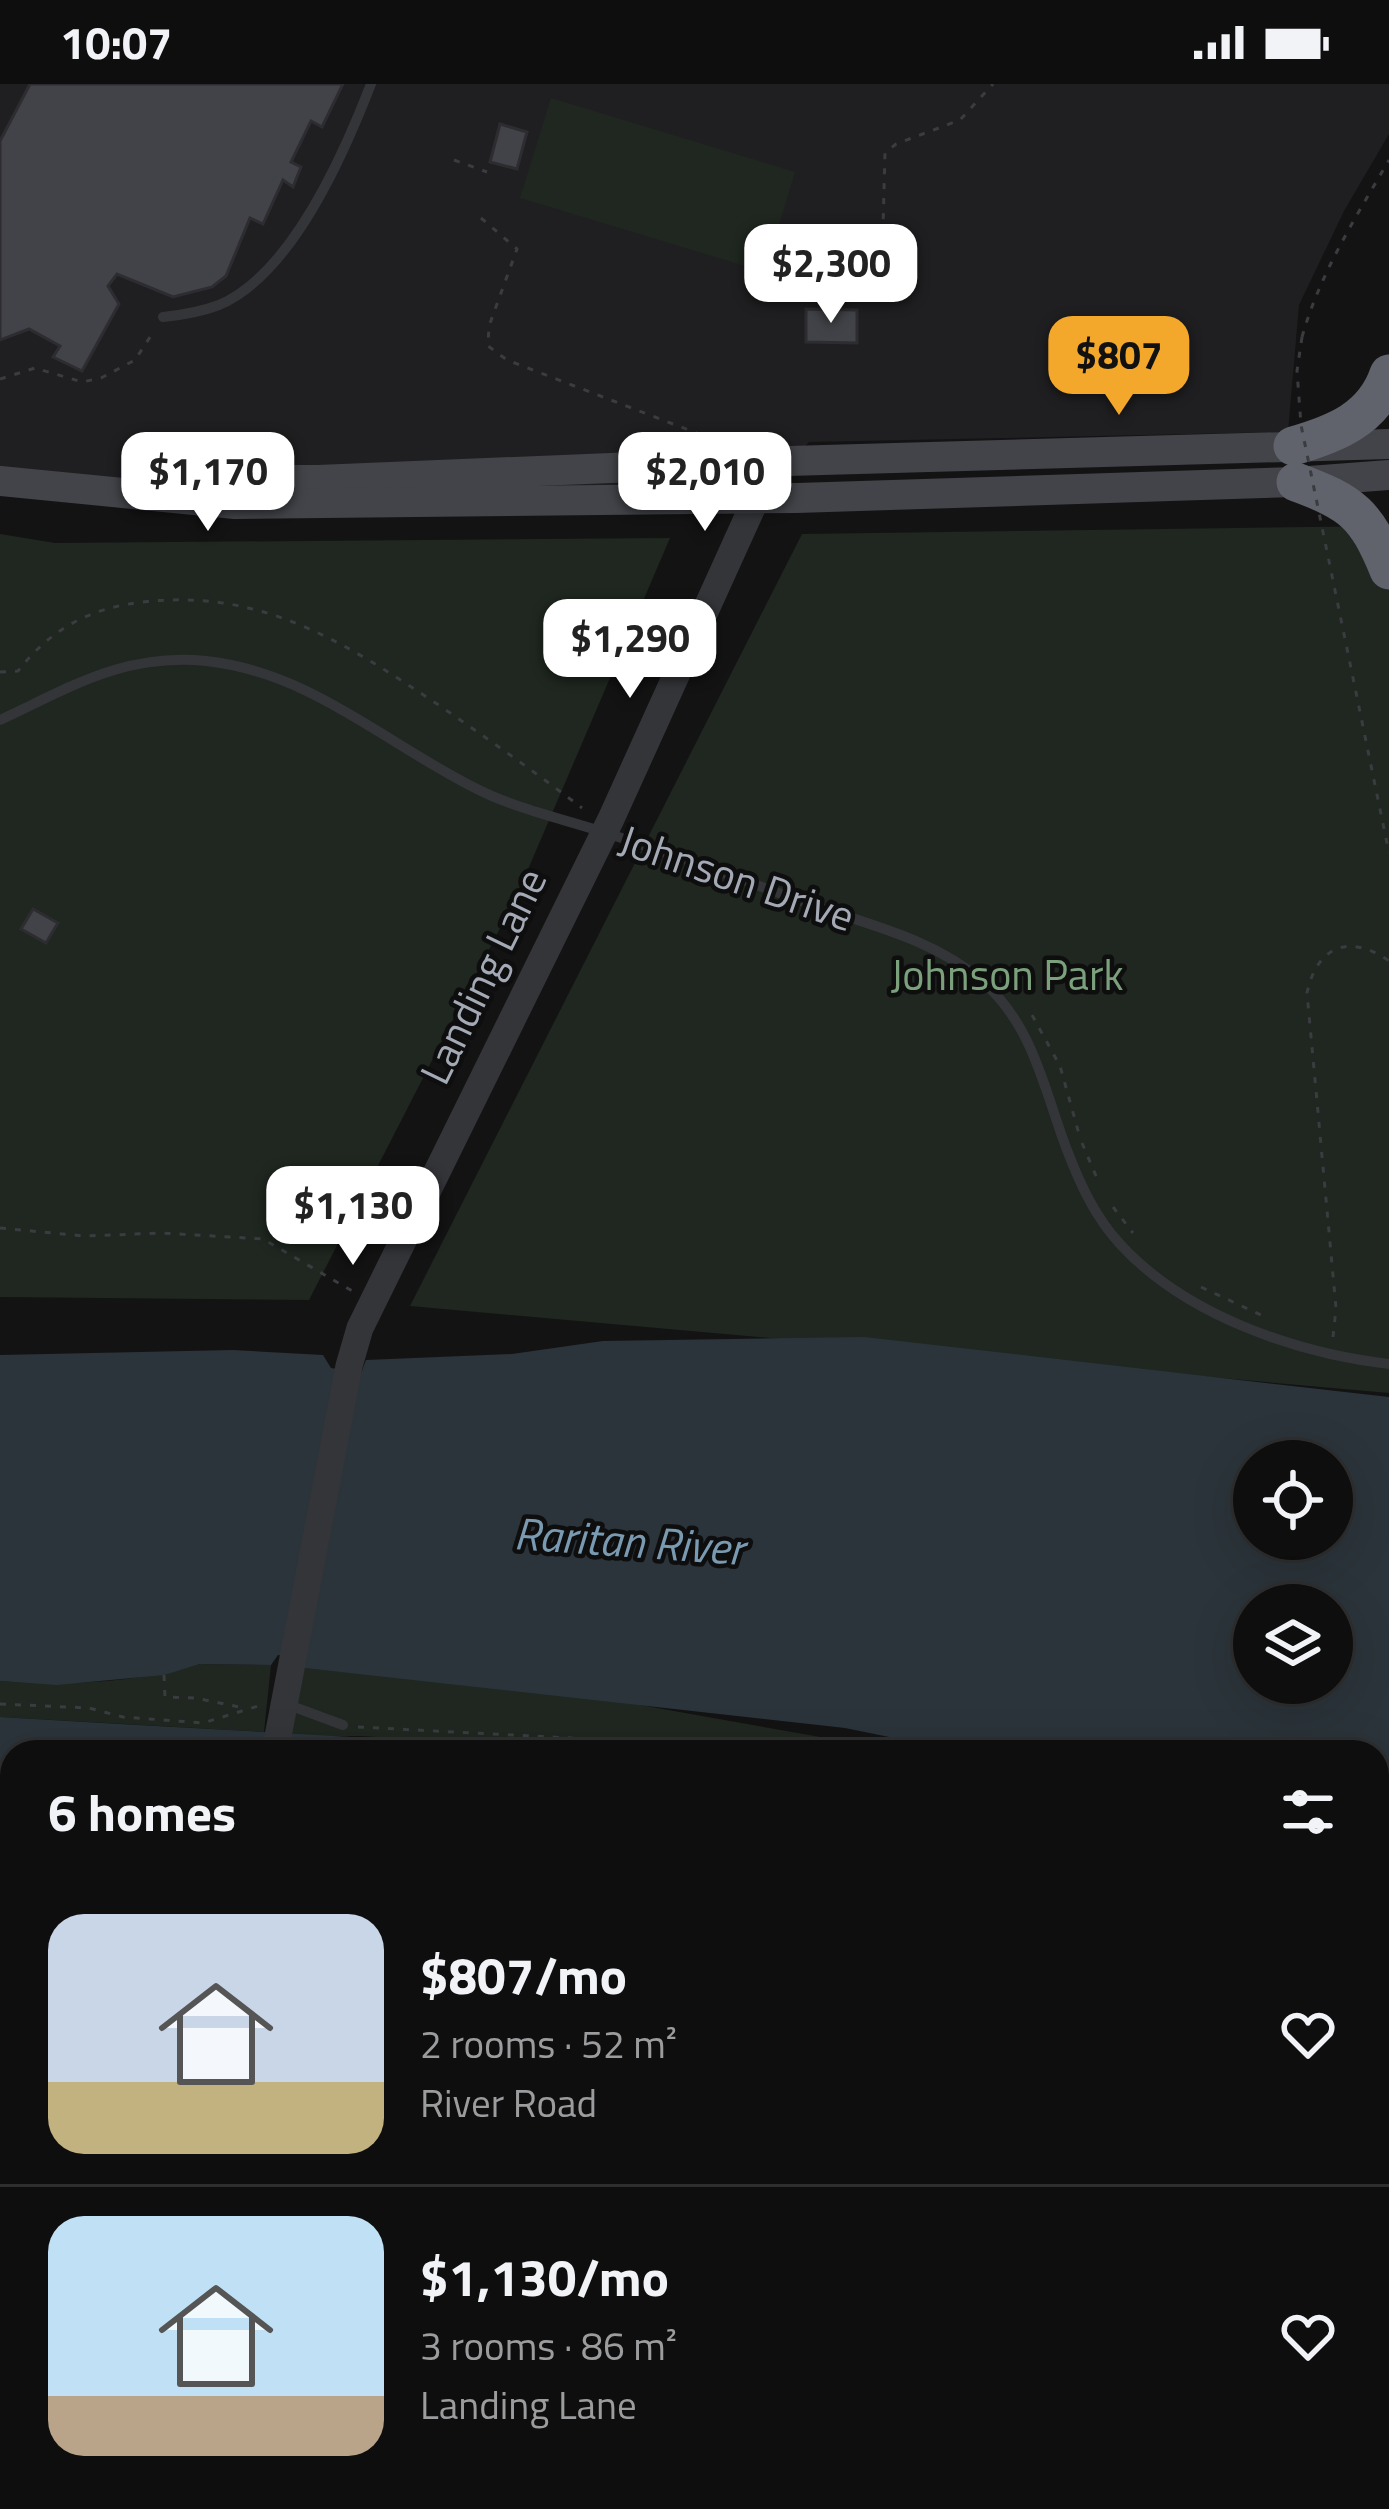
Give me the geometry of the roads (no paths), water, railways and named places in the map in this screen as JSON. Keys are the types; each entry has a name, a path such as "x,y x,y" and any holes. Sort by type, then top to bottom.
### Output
{"highway":[{"path":"1389,374 1384,390 1358,420 1294,464 1357,511 1372,528 1389,570"}],"main road":[{"path":"0,481 235,504 756,499 1294,464 1389,444"},
{"path":"0,481 318,480 756,462 1294,464 1389,475"}],"street":[{"name":"Landing Lane","path":"276,1740 278,1706 349,1366 373,1298 604,832 756,499 756,462"}],"lane":[{"path":"164,317 220,304 257,281 338,167 371,84"},
{"name":"Johnson Drive","path":"0,720 90,675 144,661 204,661 250,669 341,706 472,787 515,806 604,832 926,944 985,983 1017,1021 1039,1065 1088,1201 1138,1262 1199,1304 1241,1324 1330,1354 1389,1364"},
{"path":"358,1212 413,1177 435,1174"},
{"path":"278,1706 343,1725"}],"water":[{"name":"Raritan River","path":"864,1337 1389,1397 1389,1740 904,1740 845,1728 304,1668 298,1657 278,1655 271,1665 200,1664 164,1675 57,1685 0,1681 0,1355 233,1350 323,1355 331,1368 361,1373 366,1360 512,1354 603,1341"},
{"path":"0,1717 397,1740 0,1740"}],"park label":[{"name":"Johnson Park","path":"1007,975"}]}
